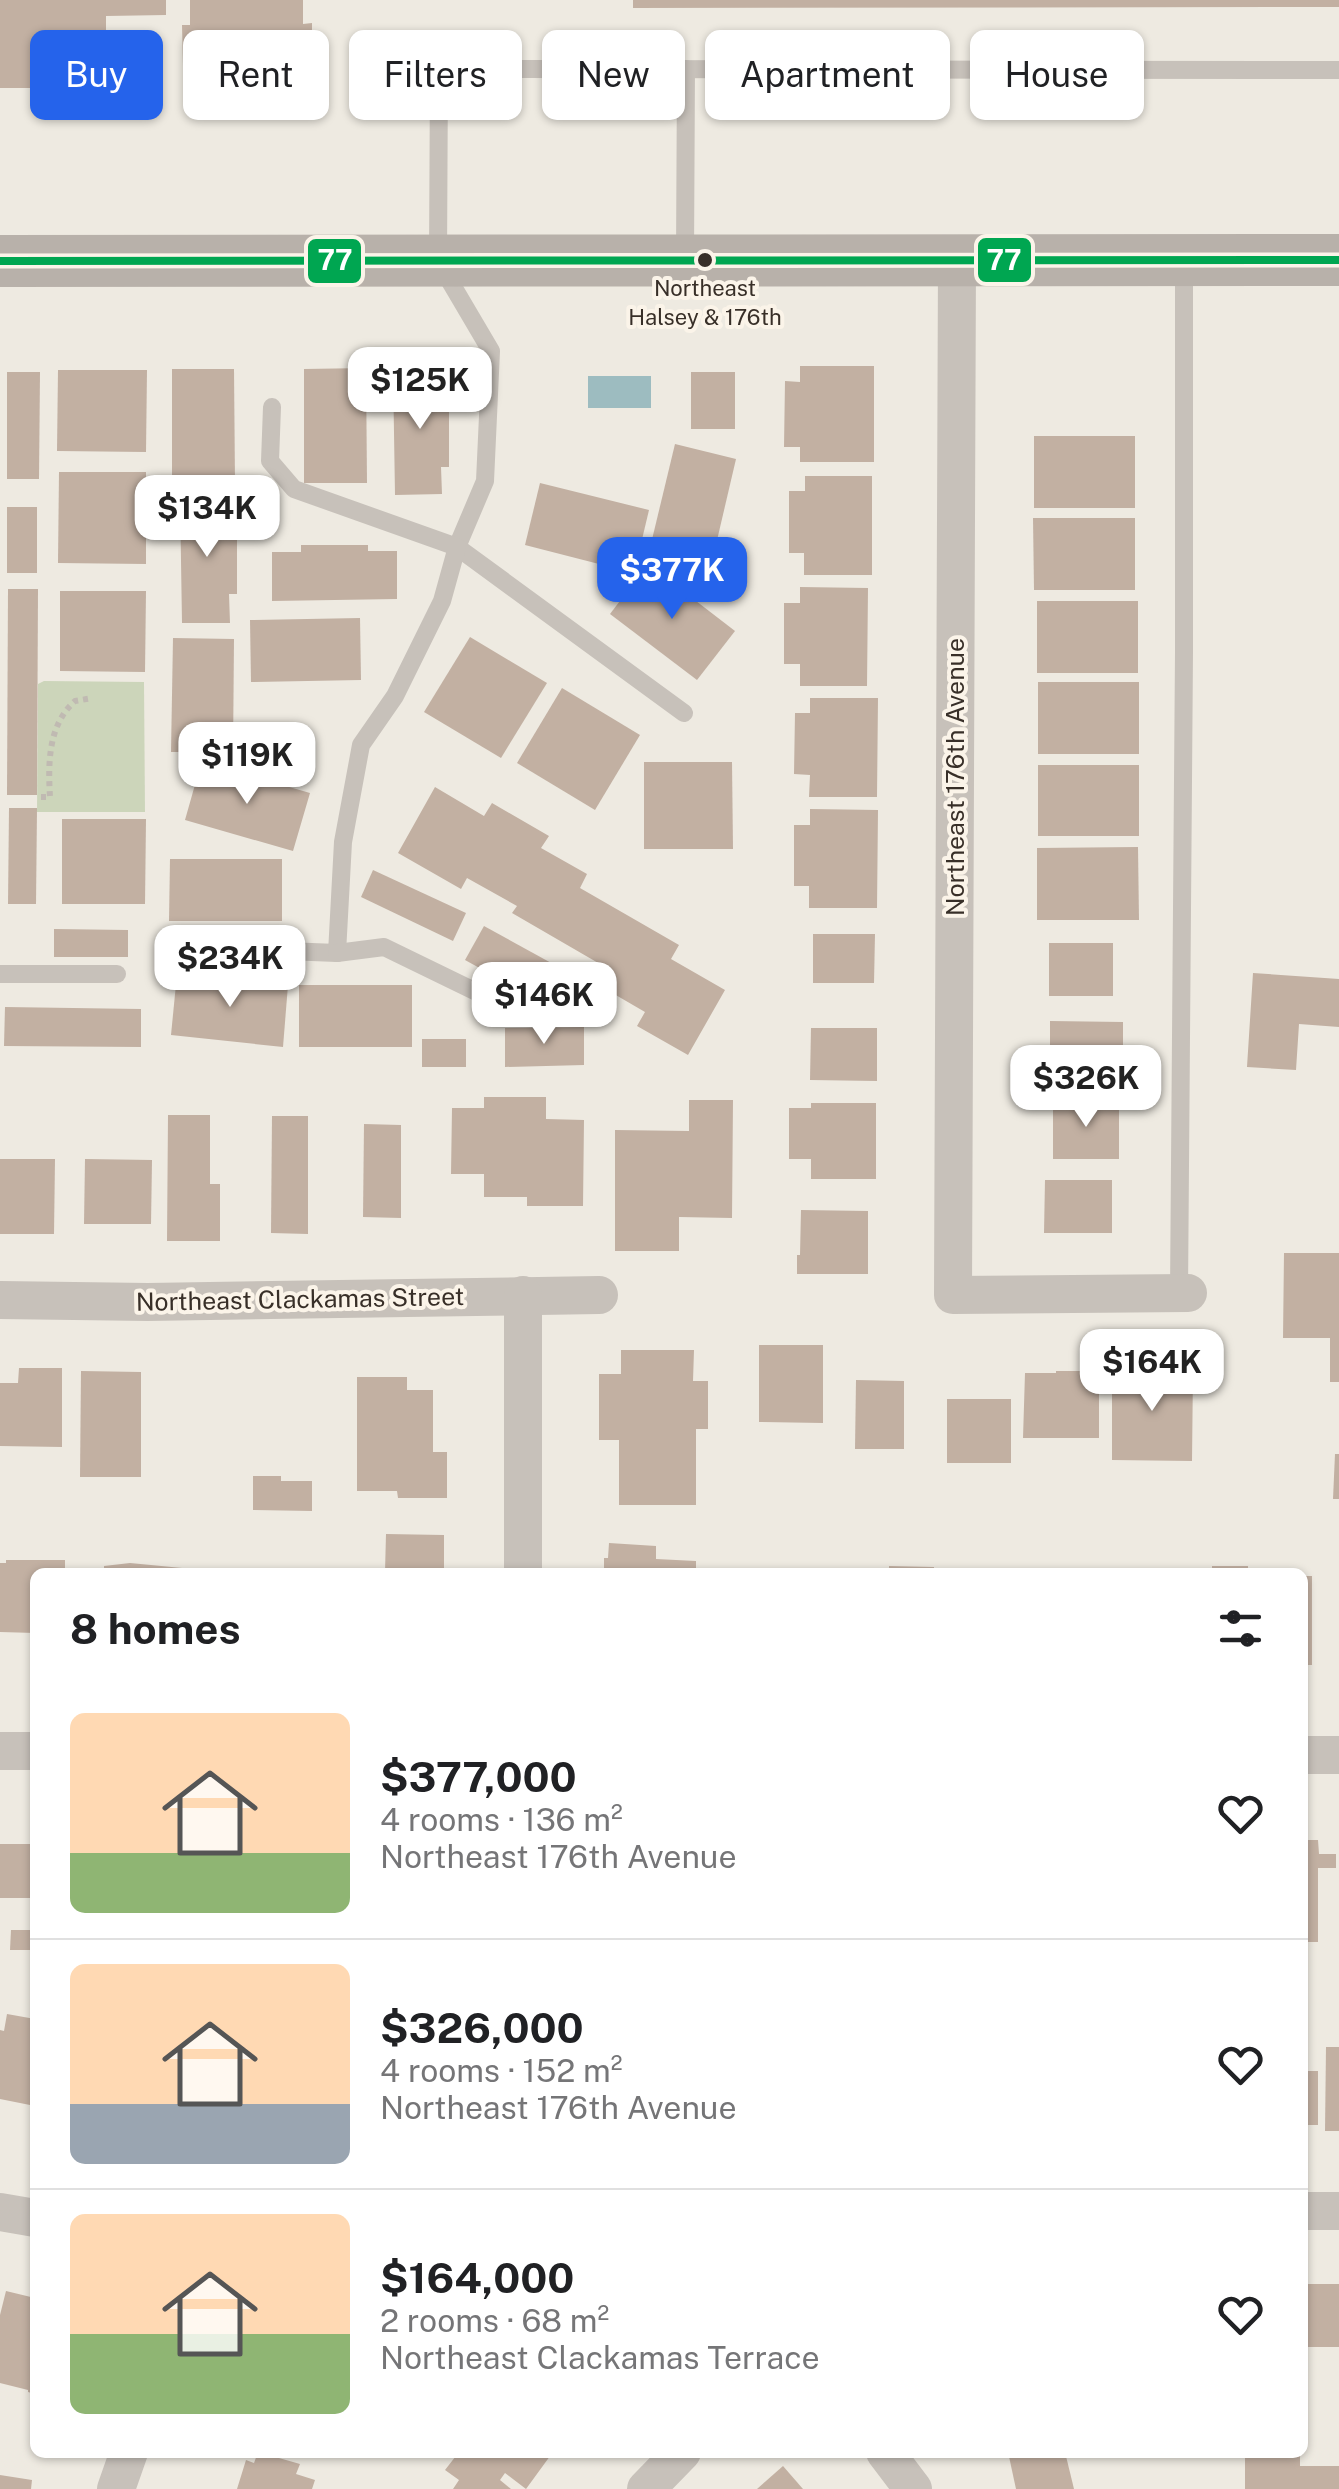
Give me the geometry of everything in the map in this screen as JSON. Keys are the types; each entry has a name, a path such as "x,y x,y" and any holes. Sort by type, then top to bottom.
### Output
{"main road":[{"path":"0,261 1339,260"}],"street":[{"name":"Northeast 176th Avenue","path":"957,260 953,1294 1183,1293"},
{"path":"523,1295 523,1568"},
{"name":"Northeast Clackamas Street","path":"0,1300 148,1302 599,1295"},
{"path":"0,1751 30,1751"},
{"path":"1308,1755 1339,1755"},
{"path":"1308,2211 1339,2211"},
{"path":"0,2212 30,2217"},
{"path":"116,2489 127,2458"},
{"path":"646,2489 676,2458"},
{"path":"890,2458 913,2489"}],"lane":[{"path":"337,952 343,842 361,745 396,696 442,602 458,546 485,481 491,351 438,261 438,69 1339,70"},
{"path":"685,261 686,69"},
{"path":"1183,1293 1184,260"},
{"path":"272,407 270,461 294,489 458,546 684,713"},
{"path":"213,948 337,952 384,947 496,1001"},
{"path":"0,974 116,974"}],"path":[{"path":"41,797 50,796 50,756 61,716 75,701 92,698"}],"green space":[{"path":"144,682 145,812 37,812 38,684"}],"water":[{"path":"588,376 651,376 651,408 588,408"}],"building":[{"path":"0,0 166,0 166,15 106,16 106,30 30,30 30,88 0,88"},
{"path":"190,0 303,0 303,24 312,23 312,30 183,30 183,66 182,25 190,25"},
{"path":"633,0 1339,0 1339,7 633,8"},
{"path":"800,366 874,366 874,462 800,462 800,447 784,447 785,381 800,382"},
{"path":"366,368 367,483 304,483 304,369"},
{"path":"172,369 234,369 235,483 172,483"},
{"path":"442,369 442,398 449,398 449,467 441,467 442,494 395,495 393,370"},
{"path":"58,370 147,370 146,452 57,451"},
{"path":"7,372 40,372 39,479 7,479"},
{"path":"691,372 735,372 735,429 691,429"},
{"path":"1034,436 1135,436 1135,508 1034,508"},
{"path":"675,444 736,459 711,566 649,552"},
{"path":"59,472 146,472 146,564 58,563"},
{"path":"805,476 872,476 872,575 804,575 804,553 789,553 789,491 805,491"},
{"path":"540,483 649,510 634,573 525,545"},
{"path":"180,498 230,498 230,525 237,526 237,594 229,594 230,623 182,623"},
{"path":"7,507 37,507 37,573 7,573"},
{"path":"1033,518 1135,518 1135,590 1034,590"},
{"path":"301,545 368,545 368,551 397,551 397,599 272,601 272,552 301,552"},
{"path":"648,564 735,631 697,680 610,614"},
{"path":"800,587 868,588 867,686 800,686 800,664 784,664 784,603 800,603"},
{"path":"8,589 38,589 37,795 7,795"},
{"path":"60,591 146,591 145,672 60,671"},
{"path":"1037,601 1138,601 1138,673 1037,673"},
{"path":"360,618 361,680 251,682 250,620"},
{"path":"470,637 547,683 501,758 424,712"},
{"path":"173,638 234,639 233,752 171,752"},
{"path":"1038,682 1139,682 1139,754 1038,754"},
{"path":"562,688 640,735 595,810 517,763"},
{"path":"810,698 878,698 877,797 809,797 810,775 794,774 795,713 810,713"},
{"path":"202,760 239,771 237,779 264,787 265,780 310,793 293,851 185,820"},
{"path":"644,762 732,762 733,849 644,849"},
{"path":"1038,765 1139,765 1139,836 1038,836"},
{"path":"435,787 484,816 492,803 549,836 541,848 587,874 580,888 679,945 671,959 725,990 688,1055 637,1026 645,1012 602,987 612,971 512,913 517,906 467,878 461,889 398,853"},
{"path":"9,808 37,808 36,904 8,904"},
{"path":"810,809 878,810 877,908 809,908 809,886 794,886 794,825 810,825"},
{"path":"62,819 146,819 145,904 62,904"},
{"path":"1138,847 1139,920 1037,920 1037,848"},
{"path":"170,859 282,859 282,921 169,921"},
{"path":"373,870 466,913 453,941 361,897"},
{"path":"484,926 564,970 545,1004 465,960"},
{"path":"54,929 128,930 128,957 54,957"},
{"path":"813,934 875,934 874,983 813,983"},
{"path":"1049,943 1113,943 1113,996 1049,996"},
{"path":"1253,973 1339,979 1339,1027 1299,1024 1296,1070 1247,1067"},
{"path":"177,974 288,985 283,1047 171,1035"},
{"path":"299,985 412,985 412,1047 299,1047"},
{"path":"5,1007 141,1009 141,1047 4,1046"},
{"path":"1050,1021 1123,1022 1123,1077 1050,1077"},
{"path":"584,1027 584,1065 505,1067 505,1028"},
{"path":"811,1028 877,1028 877,1081 810,1080"},
{"path":"422,1039 466,1039 466,1067 422,1067"},
{"path":"484,1097 546,1097 546,1119 584,1120 583,1206 527,1206 527,1197 484,1197 484,1174 451,1174 452,1108 484,1108"},
{"path":"689,1100 733,1100 732,1218 679,1217 679,1251 615,1251 615,1130 689,1131"},
{"path":"1053,1101 1119,1101 1119,1159 1053,1159"},
{"path":"811,1103 876,1103 876,1179 811,1179 811,1159 789,1159 789,1108 811,1108"},
{"path":"168,1115 210,1115 210,1184 220,1184 220,1241 167,1241"},
{"path":"272,1116 308,1116 308,1234 271,1233"},
{"path":"364,1124 401,1125 401,1218 363,1217"},
{"path":"0,1159 55,1159 54,1234 0,1234"},
{"path":"85,1159 152,1160 151,1224 84,1224"},
{"path":"1045,1180 1112,1180 1112,1233 1044,1233"},
{"path":"801,1210 868,1211 868,1274 797,1274"},
{"path":"1284,1253 1339,1253 1339,1382 1330,1382 1330,1338 1283,1338"},
{"path":"759,1345 823,1345 823,1423 759,1422"},
{"path":"621,1350 694,1350 693,1381 708,1381 708,1429 696,1429 696,1505 619,1505 619,1440 599,1440 599,1374 621,1374"},
{"path":"1112,1364 1131,1364 1131,1368 1141,1370 1193,1370 1192,1461 1112,1460"},
{"path":"19,1368 62,1368 62,1447 0,1446 0,1383 18,1383"},
{"path":"81,1371 141,1372 141,1477 80,1477"},
{"path":"1099,1371 1099,1438 1023,1438 1025,1373"},
{"path":"357,1377 407,1377 407,1390 433,1390 433,1452 447,1452 447,1498 398,1498 397,1491 357,1491"},
{"path":"856,1380 904,1381 904,1449 855,1449"},
{"path":"947,1399 1011,1399 1011,1463 947,1463"},
{"path":"1335,1454 1339,1454 1339,1499 1333,1499"},
{"path":"253,1476 312,1481 312,1511 253,1510"},
{"path":"386,1534 444,1535 444,1568 385,1568"},
{"path":"609,1543 656,1546 656,1559 696,1561 696,1568 604,1568 604,1558 608,1558"},
{"path":"65,1560 65,1568 30,1568 30,1633 0,1632 0,1563"},
{"path":"130,1563 182,1568 104,1568"},
{"path":"889,1566 934,1567 934,1568"},
{"path":"1212,1566 1248,1566 1248,1568"},
{"path":"1308,1576 1312,1576 1312,1665 1308,1665"},
{"path":"1308,1840 1318,1840 1319,1854 1336,1854 1336,1868 1318,1868 1318,1942 1308,1942"},
{"path":"0,1844 30,1844 30,1898 0,1898"},
{"path":"11,1930 30,1930 30,1950 10,1950"},
{"path":"7,2014 30,2018 30,2105 0,2099 0,2030 4,2031"},
{"path":"1326,2047 1339,2047 1339,2131 1325,2131"},
{"path":"1308,2071 1318,2071 1318,2125 1308,2125"},
{"path":"1308,2284 1339,2284 1339,2347 1308,2347"},
{"path":"6,2291 30,2297 30,2393 0,2383 0,2315"},
{"path":"256,2458 279,2458 300,2464 296,2474 315,2480 312,2489 237,2489 246,2460 254,2463"},
{"path":"454,2458 549,2458 526,2489 505,2473 500,2480 511,2489 453,2489 459,2480 445,2470"},
{"path":"1009,2458 1066,2458 1074,2489 1016,2489"},
{"path":"1245,2458 1300,2458 1300,2466 1339,2466 1339,2489 1245,2489"},
{"path":"783,2466 803,2489 757,2489"},
{"path":"0,2475 32,2480 31,2489 0,2489"}],"transit line":[{"name":"77","path":"0,261 1339,260"}],"place":[{"name":"Northeast Halsey & 176th","path":"705,260"}]}
